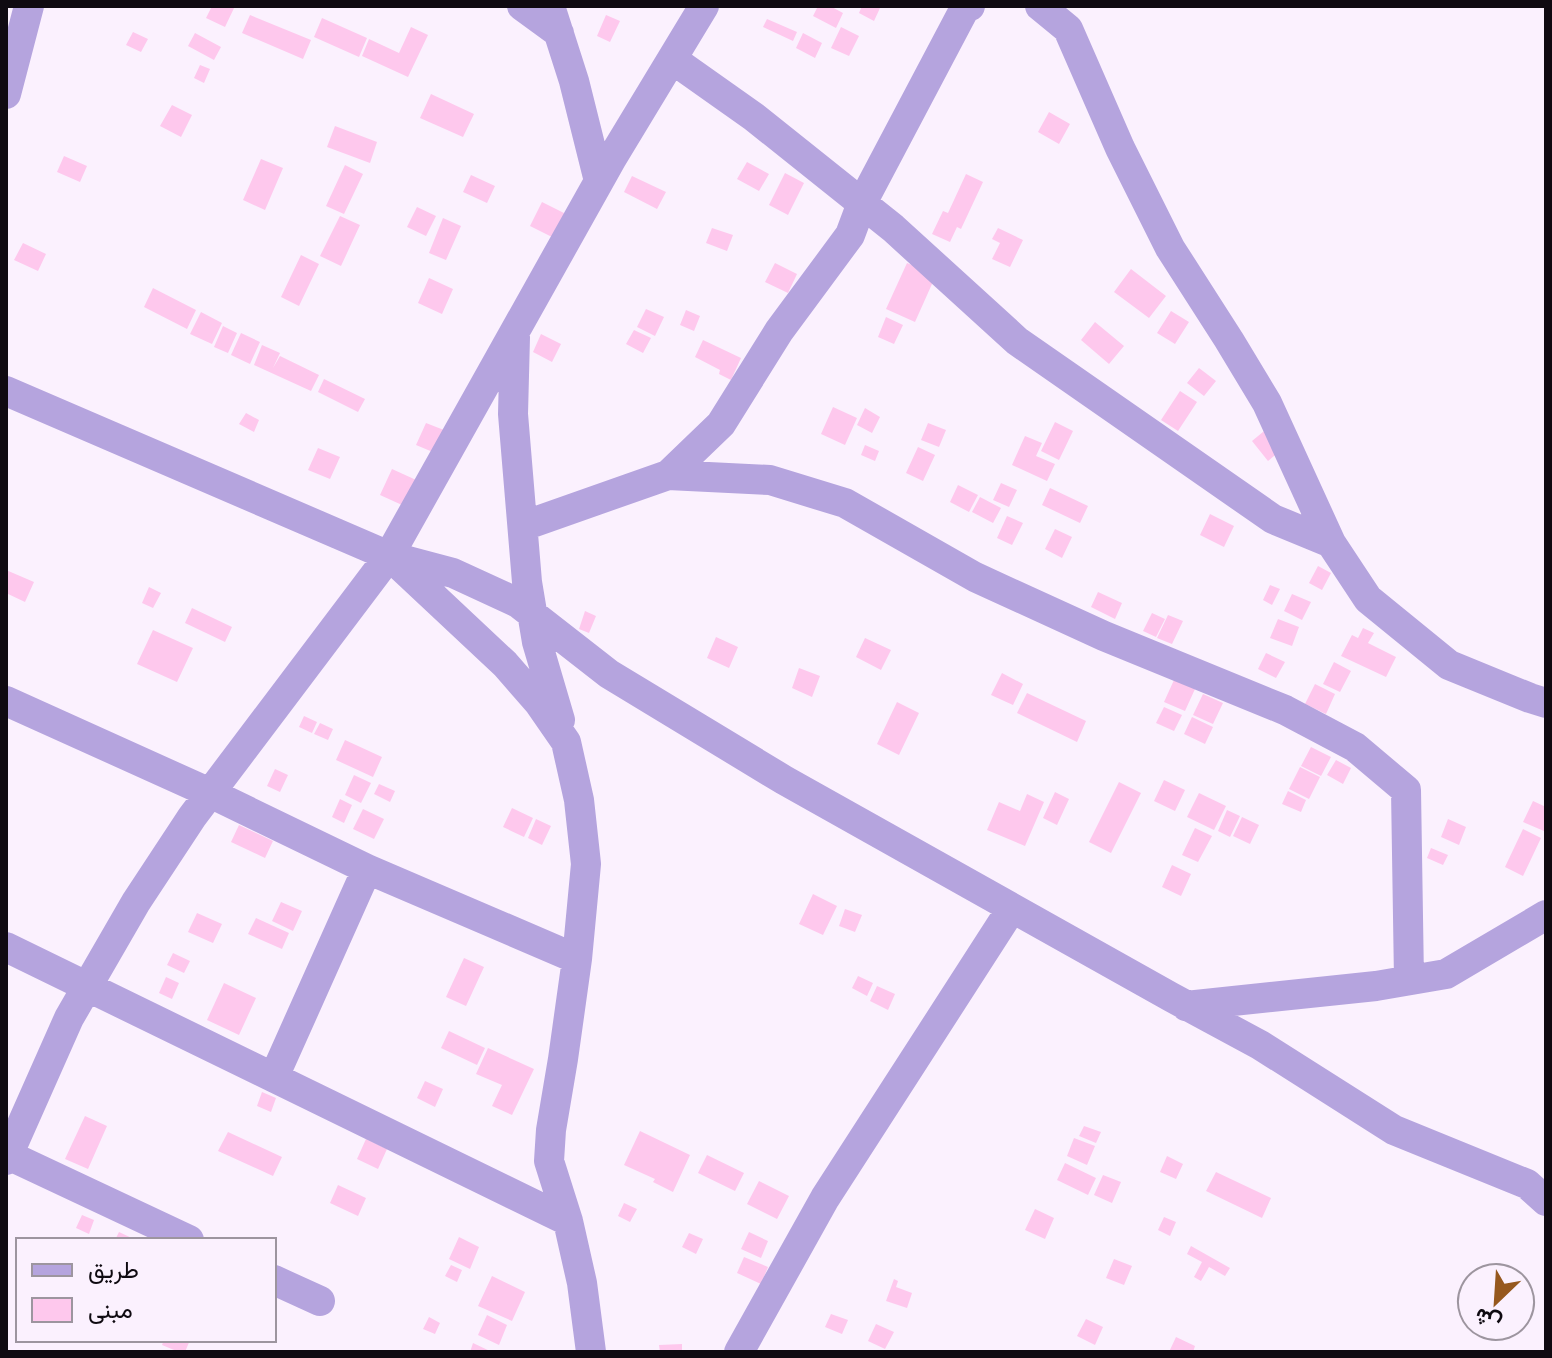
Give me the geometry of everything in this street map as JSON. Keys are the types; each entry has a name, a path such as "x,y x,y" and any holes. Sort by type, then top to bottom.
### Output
{"street":[{"path":"6,94 29,6"},
{"path":"522,6 555,20 599,181"},
{"path":"185,1238 7,1156 69,1018 136,902 210,793 389,556 599,181 704,6"},
{"path":"668,475 721,424 779,331 850,235 862,203 965,8 970,6"},
{"path":"1040,6 1068,29 1120,148 1170,248 1267,403 1331,543 1368,599 1449,665 1546,703"},
{"path":"672,59 754,117 893,228 1017,341 1273,519 1331,543"},
{"path":"515,330 513,414 527,582 537,642 579,800 586,864 577,959 549,1161 568,1221 582,1283 591,1352"},
{"path":"6,391 389,556 453,573 518,603 609,674 784,780 1260,1045 1394,1130 1540,1189"},
{"path":"523,526 668,475 770,480 845,503 975,577 1104,636 1285,710 1355,747 1406,790 1409,980"},
{"path":"389,556 505,664 539,703 566,742"},
{"path":"6,701 210,793 367,869 577,959"},
{"path":"274,1077 367,869"},
{"path":"739,1352 825,1198 1012,908"},
{"path":"1186,1006 1376,986 1446,974 1546,915"},
{"path":"6,947 568,1221"},
{"path":"276,1281 320,1301"}],"building":[{"path":"212,6 235,6 225,27 206,18"},
{"path":"818,6 830,6 843,13 836,28 813,16"},
{"path":"862,6 880,8 874,21 859,13"},
{"path":"250,15 311,40 303,59 242,33"},
{"path":"606,15 620,21 610,42 597,36"},
{"path":"322,18 367,38 359,57 314,37"},
{"path":"767,19 797,32 793,41 763,27"},
{"path":"411,27 428,35 408,77 362,56 369,39 399,53"},
{"path":"841,27 859,36 849,56 831,48"},
{"path":"133,32 148,39 141,52 126,45"},
{"path":"195,33 221,47 214,60 188,46"},
{"path":"803,33 822,43 815,58 796,48"},
{"path":"200,65 210,69 204,83 194,78"},
{"path":"431,94 474,114 463,137 420,118"},
{"path":"172,105 192,115 181,137 160,126"},
{"path":"1049,112 1070,124 1059,144 1038,132"},
{"path":"335,126 377,142 370,163 327,147"},
{"path":"64,156 87,166 80,182 57,172"},
{"path":"261,159 283,168 265,210 243,200"},
{"path":"747,162 769,174 759,191 737,179"},
{"path":"345,165 363,174 344,214 326,206"},
{"path":"785,173 804,183 788,215 769,205"},
{"path":"966,174 983,182 961,229 957,227 950,242 932,234 943,211 948,213"},
{"path":"471,175 495,186 487,203 463,192"},
{"path":"632,176 666,192 657,209 624,192"},
{"path":"542,202 566,214 554,238 530,226"},
{"path":"417,207 436,216 426,236 407,227"},
{"path":"340,216 360,225 341,266 320,256"},
{"path":"443,218 461,226 446,260 429,253"},
{"path":"712,228 733,235 727,251 706,243"},
{"path":"998,228 1023,240 1010,267 992,259 1000,243 992,239"},
{"path":"23,243 46,254 38,271 14,260"},
{"path":"301,255 319,264 299,306 281,297"},
{"path":"775,263 797,274 788,293 765,282"},
{"path":"907,263 936,275 915,322 886,309"},
{"path":"1131,269 1166,296 1149,318 1114,292"},
{"path":"429,278 453,289 442,314 418,303"},
{"path":"153,288 196,310 187,329 144,307"},
{"path":"646,309 664,317 655,336 637,327"},
{"path":"686,310 700,316 694,331 680,325"},
{"path":"1171,311 1189,322 1175,344 1157,333"},
{"path":"201,312 222,323 212,344 190,334"},
{"path":"886,317 903,325 894,344 878,337"},
{"path":"1095,322 1124,346 1109,364 1081,340"},
{"path":"223,326 237,333 228,353 214,347"},
{"path":"634,330 651,338 643,353 626,344"},
{"path":"241,333 260,342 250,364 231,355"},
{"path":"541,334 561,344 552,362 533,352"},
{"path":"703,340 741,358 731,380 719,374 720,370 695,357"},
{"path":"262,345 280,353 273,368 280,356 319,375 311,391 254,365"},
{"path":"1199,368 1216,381 1204,396 1187,383"},
{"path":"324,379 365,399 358,412 318,392"},
{"path":"1180,391 1197,402 1178,431 1161,420"},
{"path":"833,407 857,418 845,445 821,434"},
{"path":"865,408 880,417 872,433 857,425"},
{"path":"246,413 259,420 254,432 239,424"},
{"path":"1055,422 1073,431 1059,460 1041,451"},
{"path":"426,423 449,432 440,455 416,445"},
{"path":"928,423 946,430 939,447 921,440"},
{"path":"1269,427 1285,447 1268,461 1252,441"},
{"path":"1025,436 1042,443 1036,456 1055,464 1047,481 1012,465"},
{"path":"865,445 879,451 875,461 861,455"},
{"path":"918,447 935,455 923,481 906,473"},
{"path":"318,448 340,457 330,479 308,470"},
{"path":"392,469 425,484 413,510 380,495"},
{"path":"1001,483 1017,490 1009,507 993,500"},
{"path":"958,485 978,495 969,512 950,502"},
{"path":"1050,488 1088,506 1080,523 1042,505"},
{"path":"980,497 1001,508 993,523 972,512"},
{"path":"1210,514 1234,526 1224,547 1200,535"},
{"path":"1007,516 1023,523 1012,545 997,538"},
{"path":"1055,529 1072,537 1062,558 1045,549"},
{"path":"1318,566 1331,573 1322,590 1309,583"},
{"path":"6,570 34,582 25,602 6,593"},
{"path":"1270,585 1280,589 1272,605 1263,600"},
{"path":"149,587 161,593 153,608 142,603"},
{"path":"1098,592 1122,603 1115,619 1091,607"},
{"path":"1292,594 1311,602 1302,620 1284,611"},
{"path":"192,608 232,627 225,642 185,623"},
{"path":"585,611 596,616 589,633 579,629"},
{"path":"1152,613 1165,619 1156,637 1143,631"},
{"path":"1168,615 1183,621 1172,644 1157,638"},
{"path":"1278,619 1299,627 1292,646 1270,638"},
{"path":"1363,628 1374,633 1368,643 1396,657 1386,677 1341,656 1352,635 1358,638"},
{"path":"153,630 193,648 177,682 137,664"},
{"path":"716,637 738,647 729,668 707,658"},
{"path":"865,638 891,650 881,670 856,657"},
{"path":"1266,653 1285,662 1276,678 1258,669"},
{"path":"1334,662 1351,671 1340,692 1323,684"},
{"path":"799,668 820,676 812,697 792,688"},
{"path":"1002,673 1023,684 1013,705 991,695"},
{"path":"1174,680 1195,689 1185,711 1164,702"},
{"path":"1315,684 1335,694 1326,714 1305,704"},
{"path":"1027,693 1086,721 1077,742 1017,713"},
{"path":"1203,694 1223,703 1213,724 1193,715"},
{"path":"897,702 919,713 899,755 877,744"},
{"path":"1164,707 1182,715 1174,731 1156,723"},
{"path":"304,716 317,722 312,733 299,727"},
{"path":"1192,717 1213,727 1205,744 1184,734"},
{"path":"320,723 333,729 328,740 314,734"},
{"path":"345,740 382,757 373,777 336,760"},
{"path":"1311,747 1331,757 1321,776 1301,766"},
{"path":"1336,760 1351,768 1343,784 1327,775"},
{"path":"1300,767 1320,777 1309,799 1289,789"},
{"path":"275,769 288,775 280,792 267,786"},
{"path":"354,775 371,783 361,803 345,795"},
{"path":"1164,780 1185,790 1175,811 1154,801"},
{"path":"1119,782 1141,793 1111,853 1089,842"},
{"path":"379,784 395,791 390,802 374,794"},
{"path":"1288,791 1306,800 1301,812 1282,804"},
{"path":"1055,792 1069,799 1057,825 1043,818"},
{"path":"1199,793 1226,806 1214,830 1187,817"},
{"path":"1027,794 1044,802 1025,846 987,830 999,802 1020,811"},
{"path":"340,799 352,805 344,823 332,817"},
{"path":"1533,801 1546,807 1544,831 1523,822"},
{"path":"512,808 533,818 524,837 503,827"},
{"path":"363,809 384,819 374,839 353,829"},
{"path":"1227,810 1240,816 1230,837 1218,831"},
{"path":"1242,817 1259,825 1250,844 1233,836"},
{"path":"536,819 551,826 542,845 528,838"},
{"path":"1448,819 1466,827 1459,845 1441,837"},
{"path":"239,825 273,841 265,858 231,842"},
{"path":"1195,828 1212,836 1198,862 1182,855"},
{"path":"1523,829 1541,838 1523,876 1505,867"},
{"path":"1431,848 1448,855 1443,865 1427,858"},
{"path":"1172,865 1191,874 1181,896 1162,887"},
{"path":"813,894 837,906 823,935 799,924"},
{"path":"281,902 302,911 293,931 272,921"},
{"path":"845,909 862,915 855,932 839,926"},
{"path":"197,913 222,924 213,943 188,932"},
{"path":"256,918 289,933 282,949 248,934"},
{"path":"173,953 190,961 184,973 167,965"},
{"path":"464,958 484,967 466,1006 446,997"},
{"path":"858,976 873,983 867,996 852,988"},
{"path":"166,977 179,983 172,999 159,993"},
{"path":"224,983 256,998 239,1035 207,1020"},
{"path":"877,986 895,994 888,1010 870,1001"},
{"path":"449,1031 485,1048 477,1065 441,1048"},
{"path":"488,1048 534,1069 512,1115 492,1106 502,1085 476,1074"},
{"path":"425,1081 443,1089 435,1107 417,1098"},
{"path":"262,1092 276,1098 271,1112 257,1106"},
{"path":"85,1116 107,1126 88,1169 65,1159"},
{"path":"1084,1126 1101,1132 1096,1143 1079,1136"},
{"path":"640,1131 690,1155 673,1192 653,1182 655,1179 624,1165"},
{"path":"228,1132 282,1157 273,1176 218,1151"},
{"path":"1074,1138 1095,1146 1087,1165 1067,1156"},
{"path":"366,1139 387,1149 378,1169 357,1159"},
{"path":"707,1155 744,1173 735,1191 698,1173"},
{"path":"1167,1156 1183,1164 1176,1179 1160,1172"},
{"path":"1065,1163 1096,1178 1088,1195 1057,1180"},
{"path":"1216,1172 1271,1198 1262,1218 1206,1191"},
{"path":"1103,1175 1121,1182 1112,1203 1094,1195"},
{"path":"759,1181 789,1196 777,1219 747,1204"},
{"path":"338,1185 366,1198 358,1216 330,1203"},
{"path":"624,1203 637,1209 630,1222 618,1216"},
{"path":"1035,1209 1054,1218 1045,1239 1025,1230"},
{"path":"82,1215 94,1220 89,1234 76,1228"},
{"path":"1164,1217 1176,1222 1170,1236 1158,1230"},
{"path":"119,1232 132,1238 116,1238"},
{"path":"749,1232 768,1241 761,1258 741,1249"},
{"path":"689,1233 703,1239 696,1254 682,1247"},
{"path":"459,1237 479,1247 470,1269 449,1259"},
{"path":"1191,1246 1230,1268 1225,1276 1209,1267 1201,1281 1194,1277 1202,1262 1187,1254"},
{"path":"744,1257 768,1267 761,1284 737,1273"},
{"path":"1114,1259 1132,1266 1124,1285 1106,1278"},
{"path":"451,1265 462,1270 457,1282 445,1276"},
{"path":"492,1276 525,1292 512,1321 478,1306"},
{"path":"894,1279 898,1281 896,1287 912,1293 907,1308 886,1301"},
{"path":"831,1314 848,1320 842,1334 825,1327"},
{"path":"487,1315 507,1325 499,1345 478,1335"},
{"path":"429,1317 440,1323 435,1334 423,1329"},
{"path":"1086,1319 1103,1327 1095,1345 1077,1336"},
{"path":"876,1324 894,1332 885,1349 868,1341"},
{"path":"1176,1337 1195,1346 1193,1352 1169,1352"},
{"path":"163,1342 189,1342 185,1352 162,1345"},
{"path":"473,1343 492,1352 470,1352"},
{"path":"682,1344 682,1352 660,1352 659,1345"}]}
